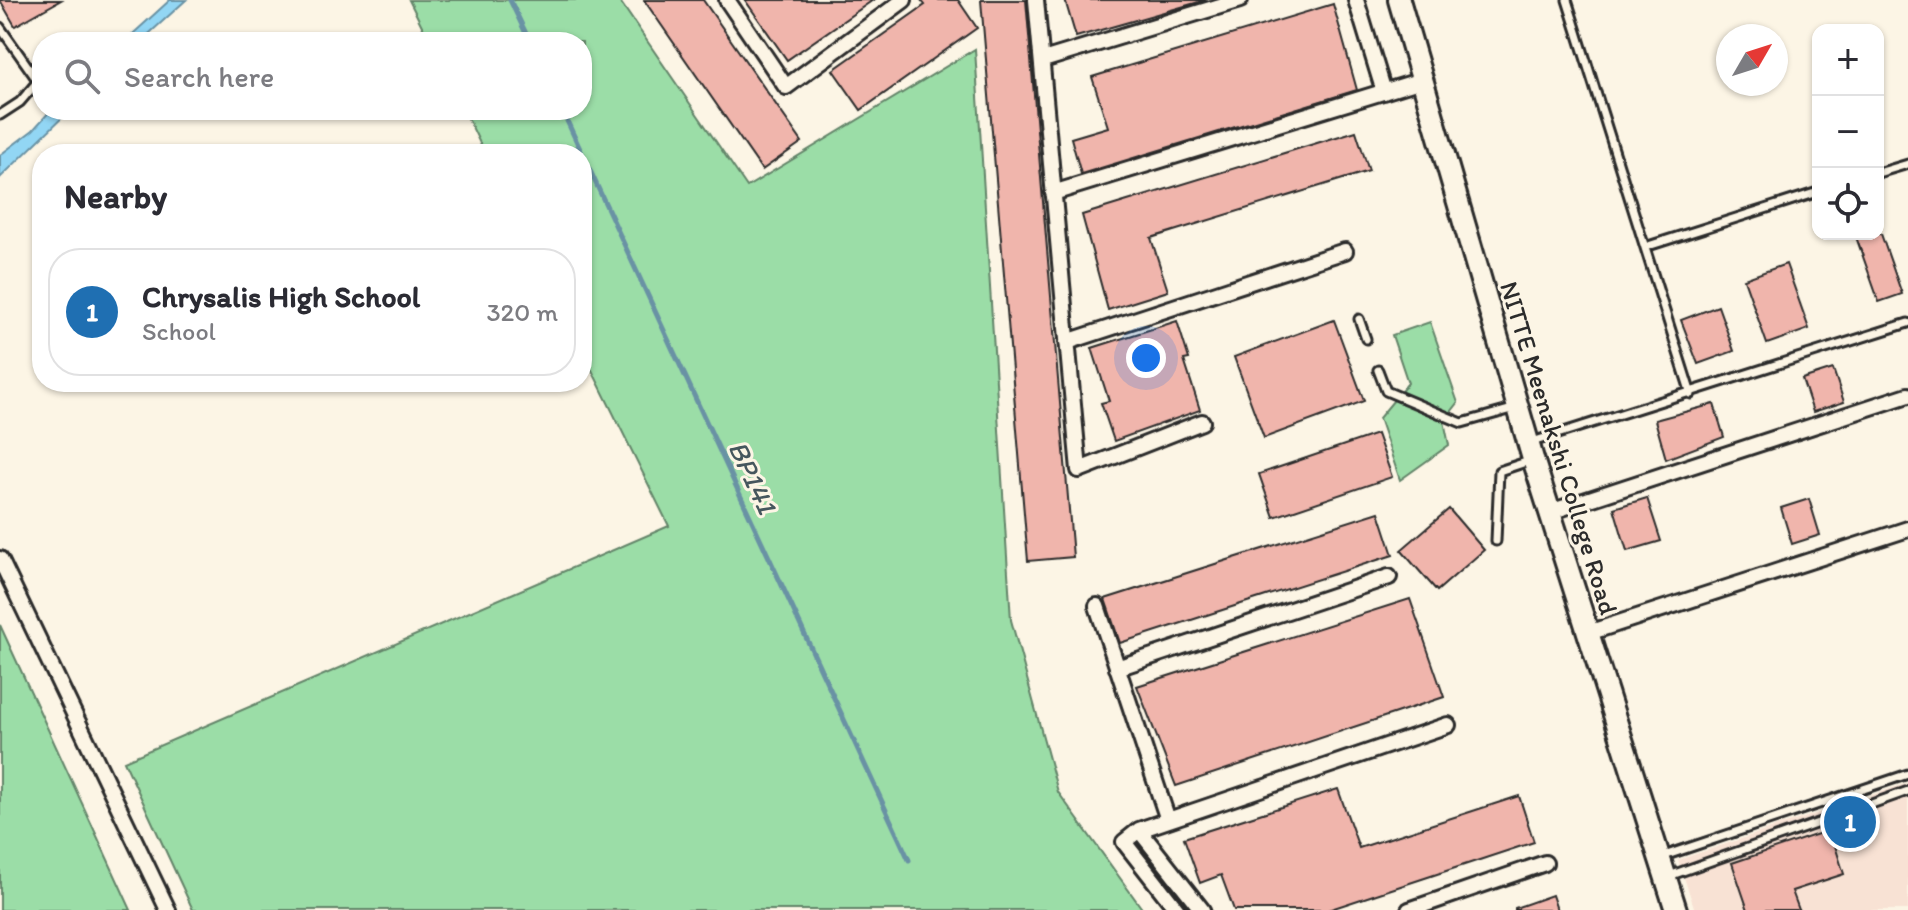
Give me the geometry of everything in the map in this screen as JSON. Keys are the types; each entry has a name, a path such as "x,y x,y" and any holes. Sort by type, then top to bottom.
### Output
{"street":[{"path":"727,0 786,87 904,0"},
{"path":"1036,0 1079,470 1202,422"},
{"path":"1043,60 1240,0"},
{"path":"1356,0 1384,92"},
{"name":"NITTE Meenakshi College Road","path":"1399,0 1531,451 1676,910"},
{"path":"1053,193 1422,80"},
{"path":"1067,342 1345,251"},
{"path":"1550,512 1908,395"},
{"path":"1588,633 1908,529"},
{"path":"0,559 168,910"},
{"path":"1117,668 1389,577"},
{"path":"1097,606 1168,820"},
{"path":"1177,910 1124,842 1139,830 1448,725"},
{"path":"1139,830 1202,910"},
{"path":"1409,910 1545,863"}],"lane":[{"path":"1567,0 1691,394"},
{"path":"0,27 32,72"},
{"path":"0,115 20,102 32,88"},
{"path":"1884,171 1908,164"},
{"path":"1645,247 1812,194"},
{"path":"1359,319 1366,339"},
{"path":"1496,541 1499,471 1531,451 1691,394 1908,323"},
{"path":"1378,370 1386,391 1462,423 1518,407"},
{"path":"1659,858 1908,774"},
{"path":"1666,878 1908,791"}],"shaded area":[{"path":"1908,783 1908,910 1695,910 1678,860"}],"green space":[{"path":"409,0 619,0 747,187 975,49 1011,620 1058,792 1143,910 193,910 124,761 669,526 592,370 592,144 480,144 469,120 592,120 592,32 425,32"},
{"path":"1430,322 1458,403 1444,421 1449,445 1400,480 1379,418 1408,383 1392,335"},
{"path":"0,625 131,910 0,910"}],"water":[{"path":"170,0 186,0 151,32 135,32"},
{"path":"42,120 60,120 0,178 0,155"}],"building":[{"path":"0,0 61,0 15,26"},
{"path":"644,0 703,0 802,142 762,170"},
{"path":"745,0 873,0 787,60"},
{"path":"921,0 958,0 977,28 861,110 833,70 925,5"},
{"path":"981,0 1026,0 1073,557 1028,561"},
{"path":"1065,0 1206,0 1076,37"},
{"path":"1333,4 1357,90 1081,174 1071,138 1108,127 1092,77"},
{"path":"1356,131 1369,171 1151,238 1168,291 1108,310 1082,215"},
{"path":"1857,240 1883,240 1902,294 1879,302"},
{"path":"1786,264 1809,329 1767,344 1744,279"},
{"path":"1718,306 1734,351 1698,364 1681,320"},
{"path":"1334,320 1364,401 1264,438 1234,357"},
{"path":"1177,321 1189,359 1184,360 1200,410 1114,441 1101,403 1109,401 1092,348"},
{"path":"1833,369 1844,402 1813,412 1802,379"},
{"path":"1714,404 1724,437 1666,459 1655,420"},
{"path":"1377,434 1392,477 1274,517 1259,474"},
{"path":"1647,498 1661,541 1627,551 1614,508"},
{"path":"1809,499 1820,535 1792,544 1781,508"},
{"path":"1449,509 1484,550 1437,591 1401,550"},
{"path":"1379,512 1393,555 1120,643 1105,599"},
{"path":"1410,599 1444,697 1176,786 1137,686"},
{"path":"1338,789 1359,848 1519,796 1534,842 1328,910 1234,910 1221,875 1200,883 1184,838"},
{"path":"1830,830 1844,874 1792,891 1799,910 1748,910 1732,863"},
{"path":"1552,895 1557,910 1515,910 1515,908"}],"waterway":[{"name":"BP141","path":"510,0 525,32"},
{"name":"BP141","path":"567,120 578,144"},
{"name":"BP141","path":"592,175 909,860"}],"place":[{"name":"Chrysalis High School","path":"1850,822"}]}
